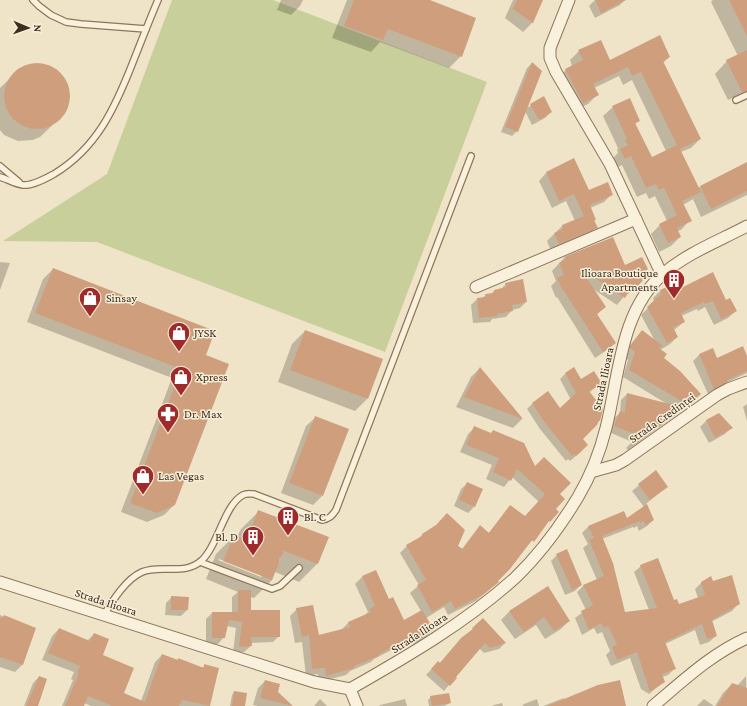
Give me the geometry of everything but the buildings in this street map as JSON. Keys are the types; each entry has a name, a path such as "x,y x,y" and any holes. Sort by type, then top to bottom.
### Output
{"street":[{"path":"569,0 551,43 550,58 559,77 610,164 662,275"},
{"path":"476,287 636,219"},
{"name":"Strada Ilioara","path":"0,582 314,682 350,689 437,638 484,604 516,577 544,546 578,497 591,472 606,428 627,333 641,302 650,288 662,275 689,256 747,226"},
{"name":"Strada Credinței","path":"591,472 616,465 625,460 717,395 747,382"},
{"path":"653,706 710,659 747,638"},
{"path":"350,689 357,706"}],"lane":[{"path":"33,0 52,15 66,22 146,29"},
{"path":"0,177 24,186 47,178 62,169 77,157 91,142 102,128 114,108 158,0"},
{"path":"736,100 747,95"},
{"path":"104,615 122,590 136,575 151,570 185,569 193,567 200,562 210,550 234,503 242,495 247,493 254,494 322,520 328,519 336,510 471,156"},
{"path":"0,166 24,186"},
{"path":"200,562 272,589 280,586 299,568"}],"green space":[{"path":"172,0 273,0 487,82 385,352 97,242 3,241 107,174"}],"place":[{"name":"Ilioara Boutique Apartments","path":"674,300"},
{"name":"Sinsay","path":"90,318"},
{"name":"JYSK","path":"179,352"},
{"name":"Xpress","path":"181,396"},
{"name":"Dr. Max","path":"168,434"},
{"name":"Las Vegas","path":"143,496"},
{"name":"Bl. C","path":"288,536"},
{"name":"Bl. D","path":"253,556"}]}
